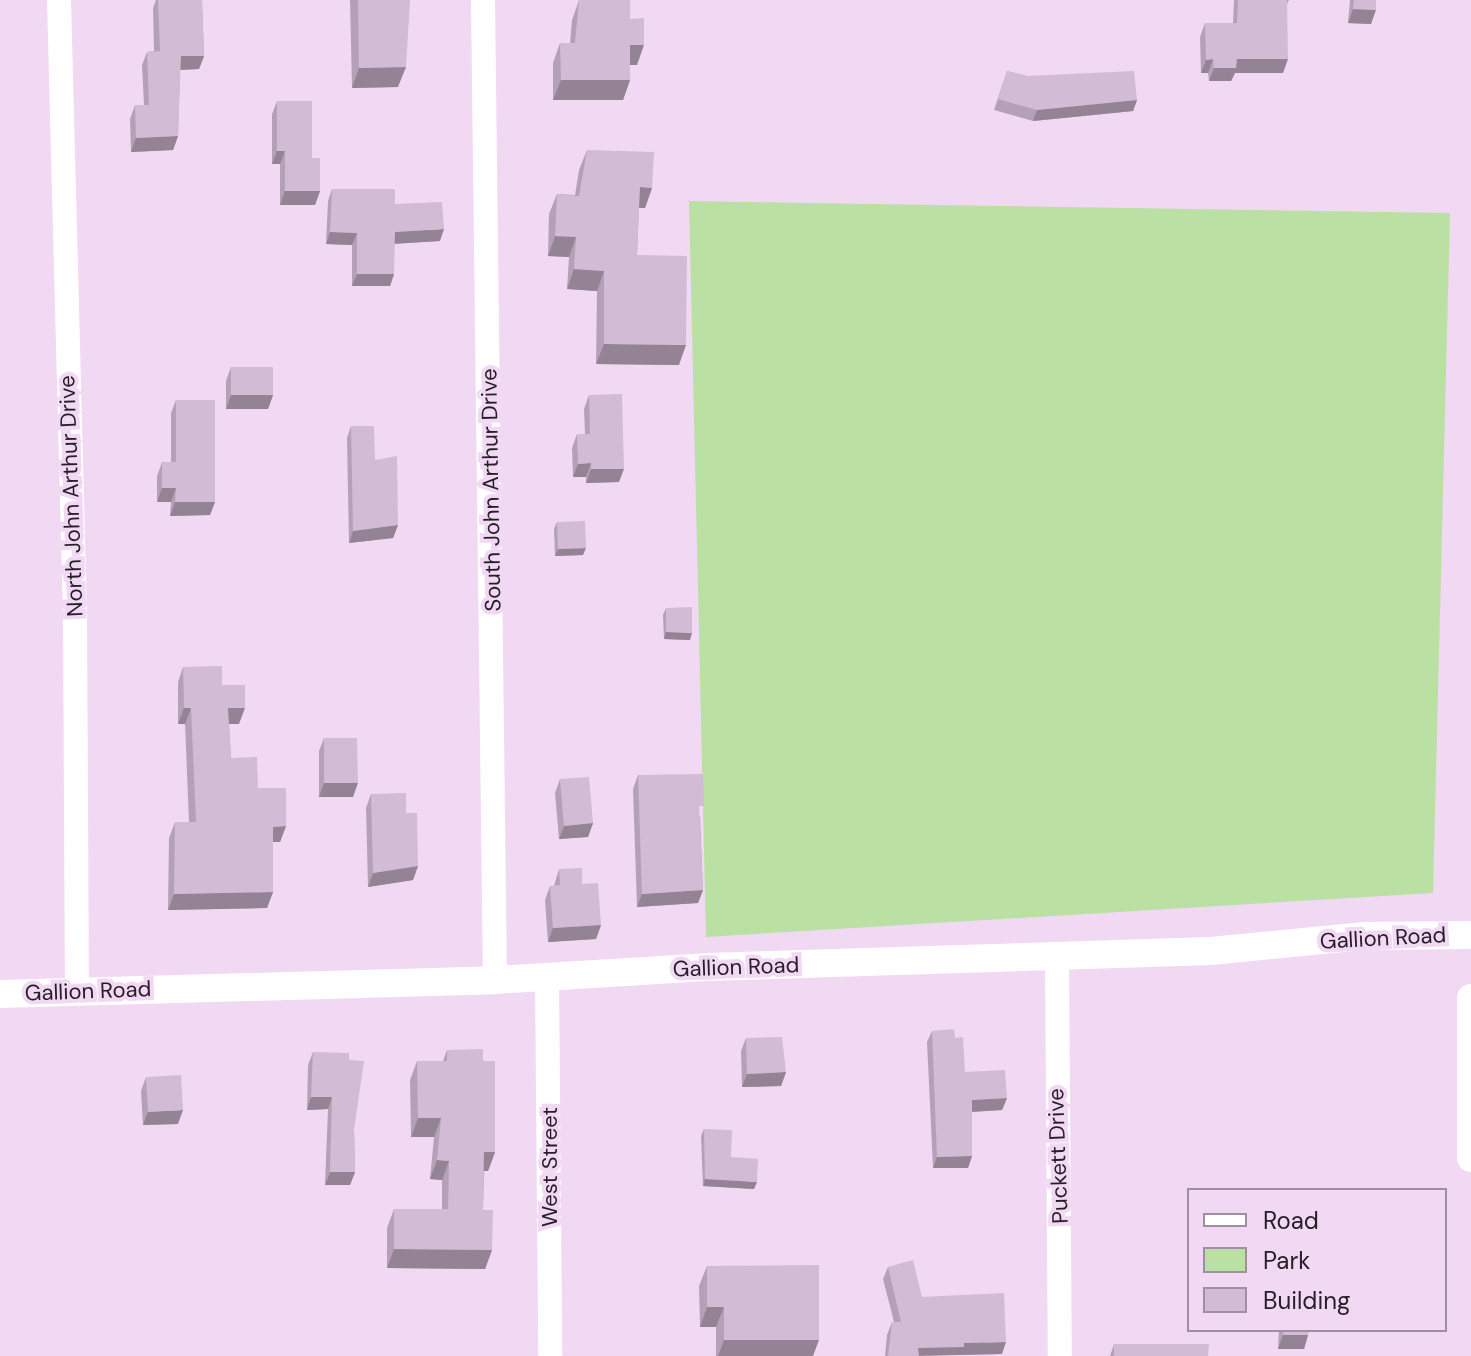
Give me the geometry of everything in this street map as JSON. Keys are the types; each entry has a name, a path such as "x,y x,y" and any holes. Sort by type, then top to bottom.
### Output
{"street":[{"name":"North John Arthur Drive","path":"59,0 75,616 77,991"},
{"name":"South John Arthur Drive","path":"483,0 495,980"},
{"name":"Gallion Road","path":"0,994 495,980 1211,951 1363,936 1471,935"},
{"name":"Puckett Drive","path":"1057,955 1060,1356"},
{"name":"West Street","path":"547,977 550,1356"},
{"path":"1471,998 1471,1158"}],"green space":[{"path":"689,201 1450,213 1433,893 706,937"}],"building":[{"path":"158,0 202,0 204,56 181,56 178,136 136,138 135,105 149,105 147,52 160,51"},
{"path":"358,0 410,0 406,67 359,68"},
{"path":"579,0 630,0 630,19 644,18 644,45 630,45 630,80 561,80 560,43 575,43"},
{"path":"1238,0 1287,0 1288,59 1237,59 1236,68 1214,68 1213,59 1206,60 1205,23 1237,23"},
{"path":"1354,0 1376,0 1376,10 1353,9"},
{"path":"1007,71 1027,76 1134,71 1137,100 1037,110 998,99"},
{"path":"277,101 312,101 312,158 320,158 320,191 285,191 285,151 277,151"},
{"path":"587,150 654,152 652,188 640,187 637,255 687,256 686,345 604,344 604,271 574,269 576,237 555,236 557,194 579,196"},
{"path":"332,189 395,189 395,204 442,202 444,229 395,232 394,274 357,274 357,233 330,232"},
{"path":"231,367 273,367 273,395 231,395"},
{"path":"622,394 624,469 591,469 591,463 578,464 577,434 590,434 589,395"},
{"path":"176,400 215,400 215,502 175,502 176,488 162,488 162,462 176,462"},
{"path":"351,426 374,426 375,460 397,456 398,525 353,531"},
{"path":"585,521 586,548 558,549 557,522"},
{"path":"692,607 692,633 666,632 666,608"},
{"path":"222,666 222,685 245,685 245,708 228,708 231,758 257,757 258,788 286,788 286,826 273,827 273,892 174,894 175,822 196,822 191,708 184,708 183,667"},
{"path":"324,738 357,738 358,783 324,783"},
{"path":"703,774 704,806 699,806 703,890 642,894 638,775"},
{"path":"589,777 593,823 564,826 560,779"},
{"path":"406,793 406,813 417,813 418,866 373,873 371,794"},
{"path":"582,868 582,884 598,883 601,925 553,928 550,886 560,885 559,869"},
{"path":"954,1029 955,1038 963,1037 965,1072 1005,1070 1007,1098 972,1100 972,1156 937,1157 932,1031"},
{"path":"782,1037 786,1072 747,1074 746,1038"},
{"path":"483,1049 483,1061 495,1061 495,1152 484,1152 483,1210 493,1210 492,1250 394,1249 394,1209 448,1209 449,1161 437,1160 441,1118 418,1118 417,1061 447,1061 447,1050"},
{"path":"313,1052 349,1053 349,1060 364,1061 354,1130 355,1172 330,1172 332,1097 311,1097"},
{"path":"181,1075 183,1110 148,1112 146,1077"},
{"path":"704,1129 732,1130 731,1157 758,1159 757,1182 705,1179"},
{"path":"913,1260 922,1297 1004,1293 1006,1342 918,1348 919,1356 888,1356 892,1322 901,1322 888,1267"},
{"path":"819,1265 819,1340 724,1340 724,1307 707,1307 707,1266"},
{"path":"1283,1332 1309,1332 1308,1335 1283,1335"},
{"path":"1114,1344 1209,1344 1208,1356 1114,1356"}]}
